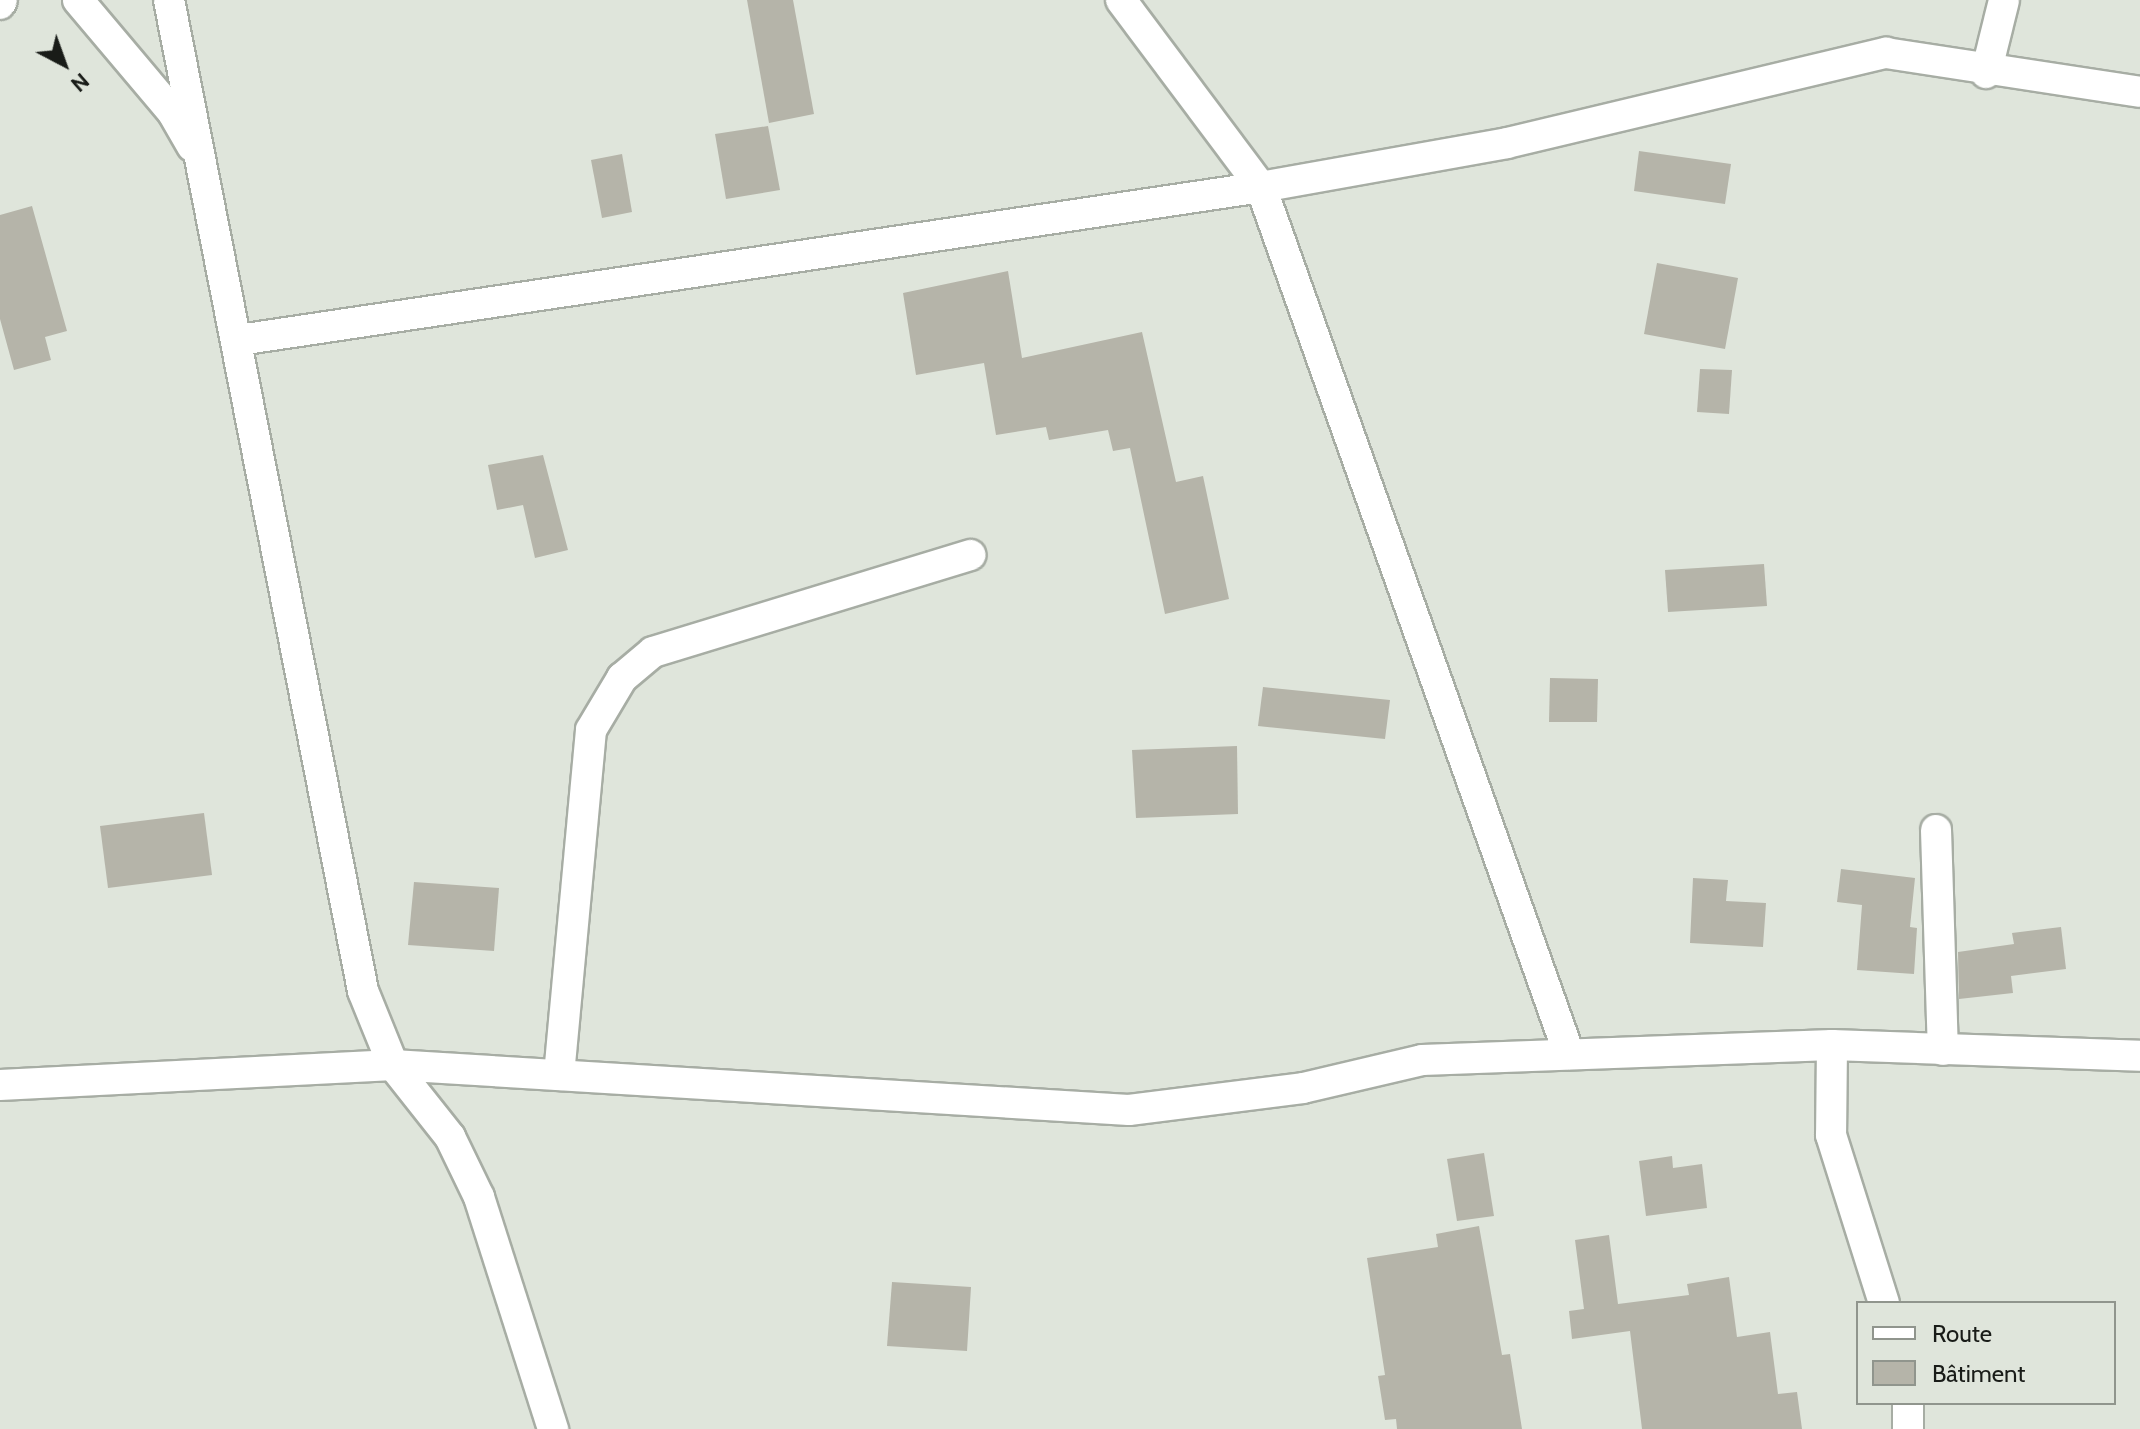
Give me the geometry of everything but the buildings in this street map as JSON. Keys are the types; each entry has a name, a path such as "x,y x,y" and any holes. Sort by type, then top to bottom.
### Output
{"street":[{"path":"78,0 173,113 207,174"},
{"path":"169,0 207,174 363,991 393,1065 450,1137 479,1197 553,1429"},
{"path":"1121,0 1261,187 1569,1054"},
{"path":"1986,73 2004,0"},
{"path":"239,340 1261,187 1507,143 1886,53 1986,73 2140,92"},
{"path":"559,1075 591,730 622,678 653,652 970,555"},
{"path":"1936,830 1943,1050"},
{"path":"1832,1045 1831,1135 1883,1301"},
{"path":"0,1085 393,1065 1129,1110 1303,1088 1422,1060 1832,1045 2140,1056"},
{"path":"1908,1405 1908,1429"}]}
